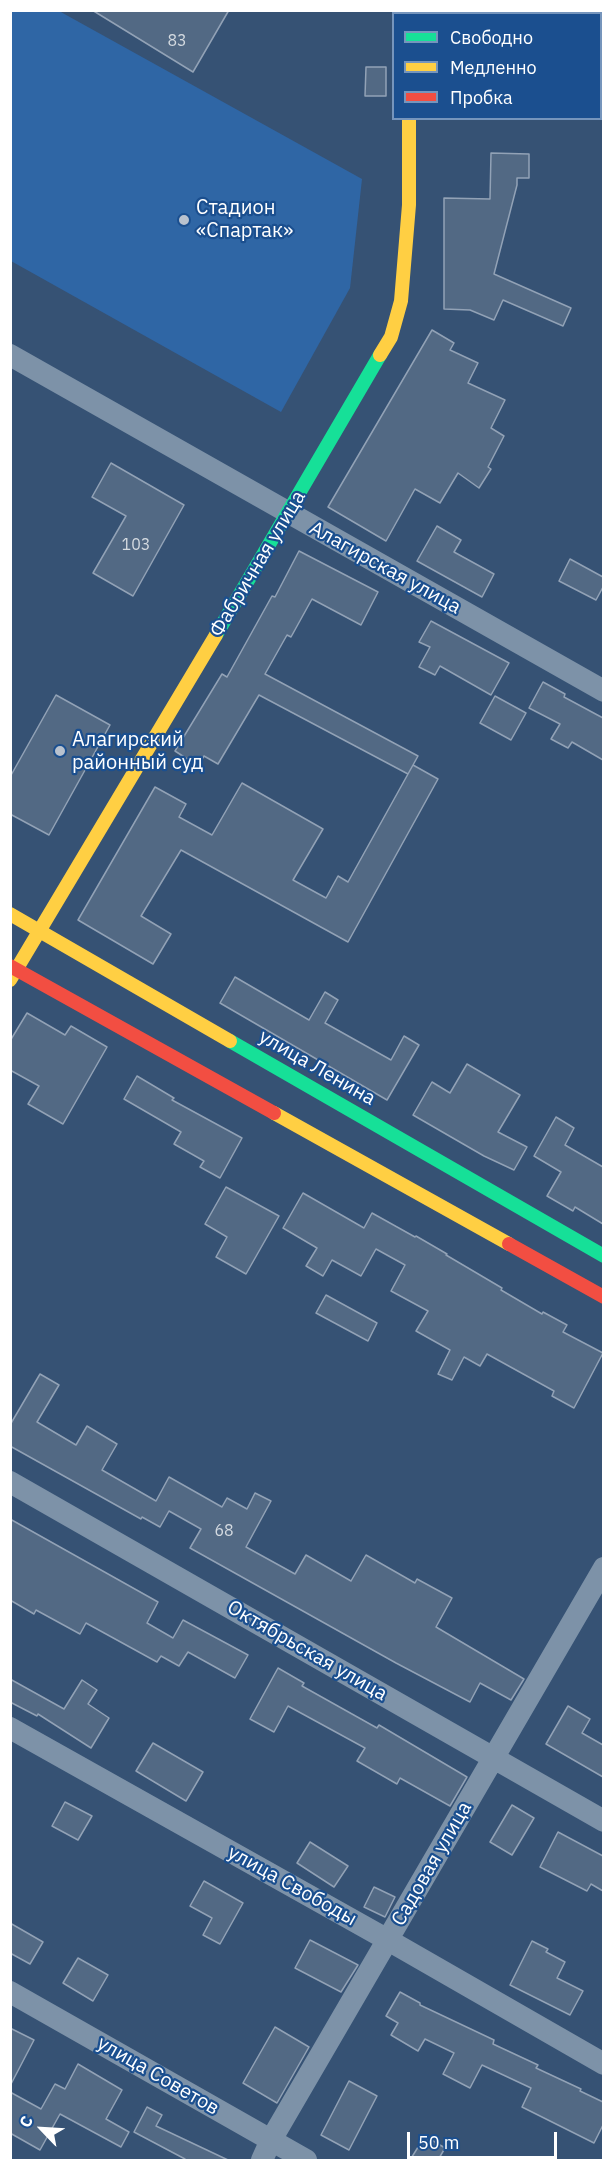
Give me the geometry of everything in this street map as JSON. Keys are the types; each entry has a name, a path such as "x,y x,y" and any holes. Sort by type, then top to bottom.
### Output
{"street":[{"name":"Фабричная улица","path":"12,972 288,514 391,337 402,290 409,205 410,120"},
{"name":"Алагирская улица","path":"10,355 603,691"},
{"name":"улица Ленина","path":"10,914 603,1256"},
{"path":"12,972 603,1297"},
{"name":"Октябрьская улица","path":"10,1482 603,1821"},
{"name":"Садовая улица","path":"266,2150 603,1568"},
{"name":"улица Свободы","path":"10,1728 388,1940 603,2064"},
{"name":"улица Советов","path":"10,1992 266,2150 306,2160"}],"shaded area":[{"name":"Стадион «Спартак»","path":"11,10 59,11 362,179 350,288 281,412 11,261"}],"building":[{"path":"92,10 229,10 193,72"},
{"path":"366,67 386,67 386,96 365,96"},
{"path":"491,153 529,154 529,178 517,178 494,274 571,308 563,326 503,300 494,320 470,310 444,309 444,198 490,199"},
{"path":"432,330 454,343 450,350 478,363 468,383 505,400 491,428 504,436 488,467 491,469 479,488 458,473 440,503 415,489 386,541 328,507"},
{"path":"111,463 184,505 133,596 93,573 126,516 92,497"},
{"path":"437,526 461,540 454,552 494,574 482,597 417,561"},
{"path":"299,551 378,592 361,625 312,599 291,637 287,635 265,674 418,756 408,774 259,695 218,764 204,756 198,766 175,751 222,674 227,677 272,596 275,597"},
{"path":"570,559 603,577 603,587 596,600 559,581"},
{"path":"431,621 509,663 491,695 440,666 435,675 419,667 430,647 419,642"},
{"path":"543,682 565,694 564,697 603,718 603,760 572,742 568,748 551,739 560,724 529,708"},
{"name":"Алагирский районный суд","path":"56,695 110,725 49,835 10,814 10,777"},
{"path":"495,696 526,713 511,740 480,723"},
{"path":"413,765 438,779 348,942 181,850 141,916 171,934 153,964 78,920 155,787 186,804 179,817 212,835 242,783 323,829 293,880 326,898 338,876 348,882"},
{"path":"235,977 309,1020 325,992 338,1000 325,1023 391,1060 404,1036 419,1045 387,1100 220,1003"},
{"path":"27,1013 65,1035 71,1026 107,1047 63,1124 28,1104 39,1086 10,1070 10,1041"},
{"path":"467,1064 520,1095 498,1132 527,1147 514,1170 484,1156 413,1115 432,1082 450,1093"},
{"path":"137,1076 174,1098 172,1100 242,1138 220,1178 200,1167 204,1161 174,1144 181,1132 124,1099"},
{"path":"556,1117 574,1128 565,1145 603,1167 603,1224 575,1207 573,1211 547,1196 561,1172 534,1156"},
{"path":"226,1187 279,1216 246,1274 216,1257 227,1237 205,1224"},
{"path":"303,1193 364,1228 372,1213 416,1236 502,1288 501,1290 542,1314 543,1312 567,1325 563,1332 603,1353 574,1408 552,1396 554,1391 487,1354 480,1366 464,1357 452,1380 438,1374 450,1350 416,1331 428,1311 391,1291 405,1265 376,1249 361,1276 332,1260 323,1276 306,1266 317,1248 283,1228"},
{"path":"326,1295 377,1323 368,1341 316,1313"},
{"path":"40,1374 59,1385 37,1422 76,1445 87,1426 117,1444 102,1470 156,1501 169,1477 222,1507 227,1498 247,1509 255,1493 271,1501 246,1547 295,1574 306,1555 351,1581 366,1555 415,1583 417,1579 452,1598 436,1627 524,1679 511,1700 480,1683 470,1702 190,1548 201,1529 169,1511 160,1527 142,1517 141,1519 10,1446 10,1425"},
{"path":"10,1519 158,1602 147,1623 173,1638 183,1620 248,1655 235,1678 188,1652 179,1666 161,1656 157,1662 86,1623 80,1634 36,1610 34,1614 10,1600"},
{"path":"278,1668 304,1683 302,1686 377,1728 379,1725 467,1777 450,1806 400,1778 397,1784 357,1761 365,1748 288,1706 274,1732 250,1719"},
{"path":"10,1679 64,1709 82,1680 97,1690 88,1704 109,1718 91,1748 38,1714 37,1716 10,1702"},
{"path":"568,1706 590,1719 582,1733 603,1745 603,1777 546,1744"},
{"path":"153,1743 203,1772 186,1801 136,1771"},
{"path":"65,1802 92,1816 78,1840 52,1826"},
{"path":"512,1805 534,1818 512,1855 490,1842"},
{"path":"558,1832 603,1856 603,1891 591,1884 587,1891 540,1867"},
{"path":"310,1842 348,1866 334,1887 297,1863"},
{"path":"204,1881 243,1903 220,1944 203,1935 212,1918 190,1906"},
{"path":"374,1887 395,1897 385,1917 364,1907"},
{"path":"10,1923 43,1942 30,1964 10,1953"},
{"path":"310,1940 358,1965 341,1992 295,1968"},
{"path":"532,1941 548,1949 546,1952 565,1962 557,1978 583,1991 570,2015 510,1985"},
{"path":"78,1958 108,1975 93,2001 63,1983"},
{"path":"400,1992 420,2005 494,2040 493,2044 538,2065 536,2068 603,2102 603,2125 594,2143 522,2107 531,2088 482,2065 470,2088 443,2074 454,2053 425,2039 418,2051 391,2035 398,2023 386,2016"},
{"path":"275,2027 309,2047 277,2103 243,2083"},
{"path":"10,2028 34,2040 10,2086"},
{"path":"78,2064 122,2090 106,2119 129,2132 121,2147 60,2114 40,2150 10,2133 10,2092 41,2109 55,2084 65,2089"},
{"path":"349,2081 377,2096 349,2150 321,2135"},
{"path":"147,2107 162,2115 156,2126 228,2160 184,2160 134,2132"},
{"path":"425,2136 445,2148 438,2160 410,2160"}],"traffic: fast":[{"path":"216,635 380,355"},
{"path":"230,1041 604,1256"}],"traffic: slow":[{"path":"380,355 391,337 401,301 409,205 409,120"},
{"path":"10,980 216,635"},
{"path":"10,914 230,1041"},
{"path":"274,1113 509,1244"}],"traffic: jam":[{"path":"542,10 546,12"},
{"path":"10,966 274,1113"},
{"path":"509,1244 604,1297"}],"place":[{"name":"Стадион «Спартак»","path":"184,220"},
{"name":"Алагирский районный суд","path":"60,751"}]}
